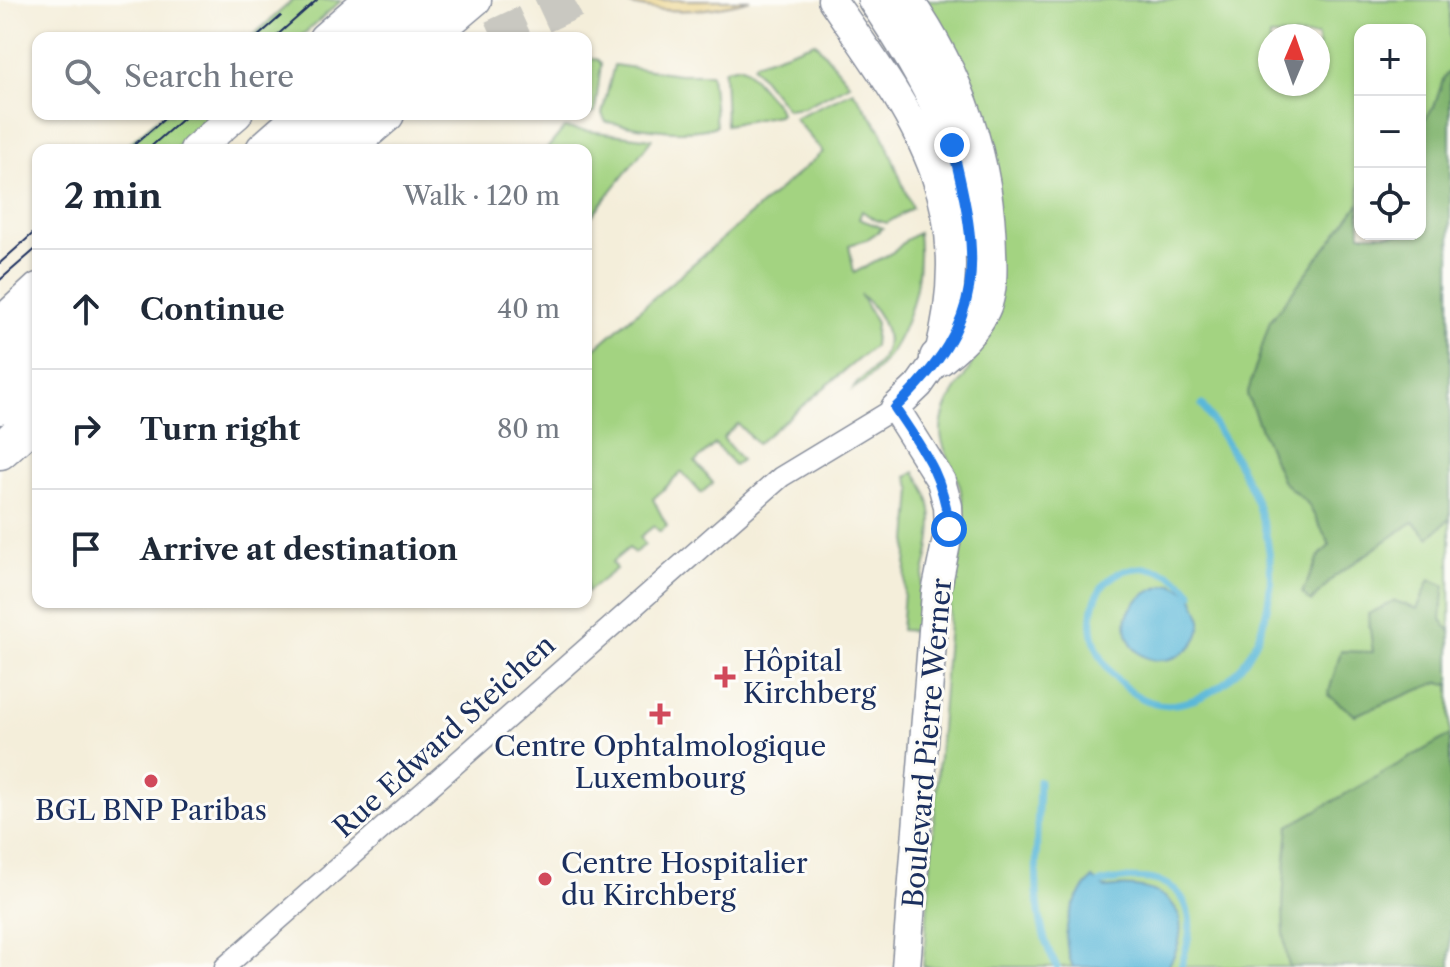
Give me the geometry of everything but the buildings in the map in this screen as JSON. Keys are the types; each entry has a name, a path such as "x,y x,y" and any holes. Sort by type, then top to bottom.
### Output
{"highway":[{"path":"369,32 406,0"},
{"path":"399,32 436,0"},
{"path":"904,0 921,24 959,97 974,141 988,232 989,267 984,305 967,334 938,358"},
{"path":"241,144 268,120"},
{"path":"271,144 298,120"},
{"path":"351,144 379,120"},
{"path":"0,350 32,325"},
{"path":"0,388 32,356"},
{"path":"0,451 32,422"}],"main road":[{"path":"331,32 368,0"},
{"path":"438,32 476,0"},
{"path":"832,0 911,118 930,158 946,206 952,283 948,321 938,358"},
{"path":"872,0 918,69 952,145 966,201 972,263 969,297 957,330 919,385 895,408"},
{"path":"202,144 230,120"},
{"path":"309,144 336,120"},
{"path":"0,323 32,294"},
{"path":"0,409 32,383"},
{"name":"Boulevard Pierre Werner","path":"895,408 941,481 948,506 949,529 936,593 906,967"}],"street":[{"name":"Rue Edward Steichen","path":"225,967 781,477 895,408"}],"green space":[{"path":"293,0 342,0 306,32 257,32"},
{"path":"913,0 1450,0 1450,967 923,967 951,596 964,528 960,487 945,451 941,429 948,405 983,339 996,307"},
{"path":"815,42 850,84 804,107 787,109 753,66"},
{"path":"592,58 601,64 595,112 592,113"},
{"path":"614,65 679,74 711,74 716,126 677,131 606,122 602,114"},
{"path":"739,66 746,69 778,107 778,115 726,125 724,71"},
{"path":"1450,71 1450,518 1429,538 1413,522 1334,577 1311,602 1302,593 1319,556 1330,545 1308,504 1282,481 1247,395 1270,321 1354,211 1354,240 1426,240 1426,117 1434,107 1444,77"},
{"path":"853,91 882,132 912,208 887,223 875,220 862,211 859,219 883,228 866,240 849,245 854,273 895,251 918,233 918,276 914,298 898,341 871,376 853,389 883,356 887,337 875,309 860,294 876,323 874,346 757,444 738,424 723,438 741,460 734,465 715,444 695,462 713,483 701,493 682,472 653,499 667,526 660,532 654,526 640,537 645,545 634,553 629,548 612,562 616,569 592,588 592,351 823,152 794,118"},
{"path":"156,120 207,120 181,144 129,144"},
{"path":"564,128 652,139 592,215 592,144 551,144"},
{"path":"915,472 924,487 932,514 917,631 901,630 912,490 907,477"},
{"path":"1430,579 1445,586 1441,619 1450,632 1450,685 1439,682 1355,715 1328,695 1341,651 1373,652 1368,614 1395,601 1417,609"},
{"path":"1450,735 1450,967 1289,967 1283,914 1289,826"}],"sand":[{"path":"615,0 750,0 717,8 665,10"}],"water":[{"path":"1173,584 1195,601 1201,623 1198,636 1179,655 1166,660 1153,660 1141,654 1131,643 1126,621 1129,611 1143,596"},
{"path":"1093,878 1105,888 1144,888 1171,902 1181,929 1168,967 1073,967 1066,942 1068,920 1078,898"}],"waterway":[{"path":"1192,594 1182,582 1155,569 1126,570 1113,576 1102,587 1095,601 1092,632 1113,675 1137,696 1160,704 1178,704 1196,699 1220,686 1248,656 1265,617 1270,588 1270,559 1258,505 1233,454 1202,405"},
{"path":"1039,781 1036,852 1038,901 1041,925 1057,967"},
{"path":"1100,883 1141,878 1167,884 1177,892 1185,902 1190,923 1181,967"}],"tunnel":[{"path":"506,32 575,0"}],"tram line":[{"path":"281,32 317,0"},
{"path":"263,32 281,16"},
{"path":"135,144 163,120"},
{"path":"154,144 181,120"},
{"path":"0,263 32,234"},
{"path":"0,280 32,252"}],"place":[{"name":"Hôpital Kirchberg","path":"725,677"},
{"name":"Centre Ophtalmologique Luxembourg","path":"660,714"},
{"name":"BGL BNP Paribas","path":"151,781"},
{"name":"Centre Hospitalier du Kirchberg","path":"545,879"}],"route":[{"path":"949,529 948,506 941,481 895,408 919,385 957,330 969,297 971,234 952,145"}]}
